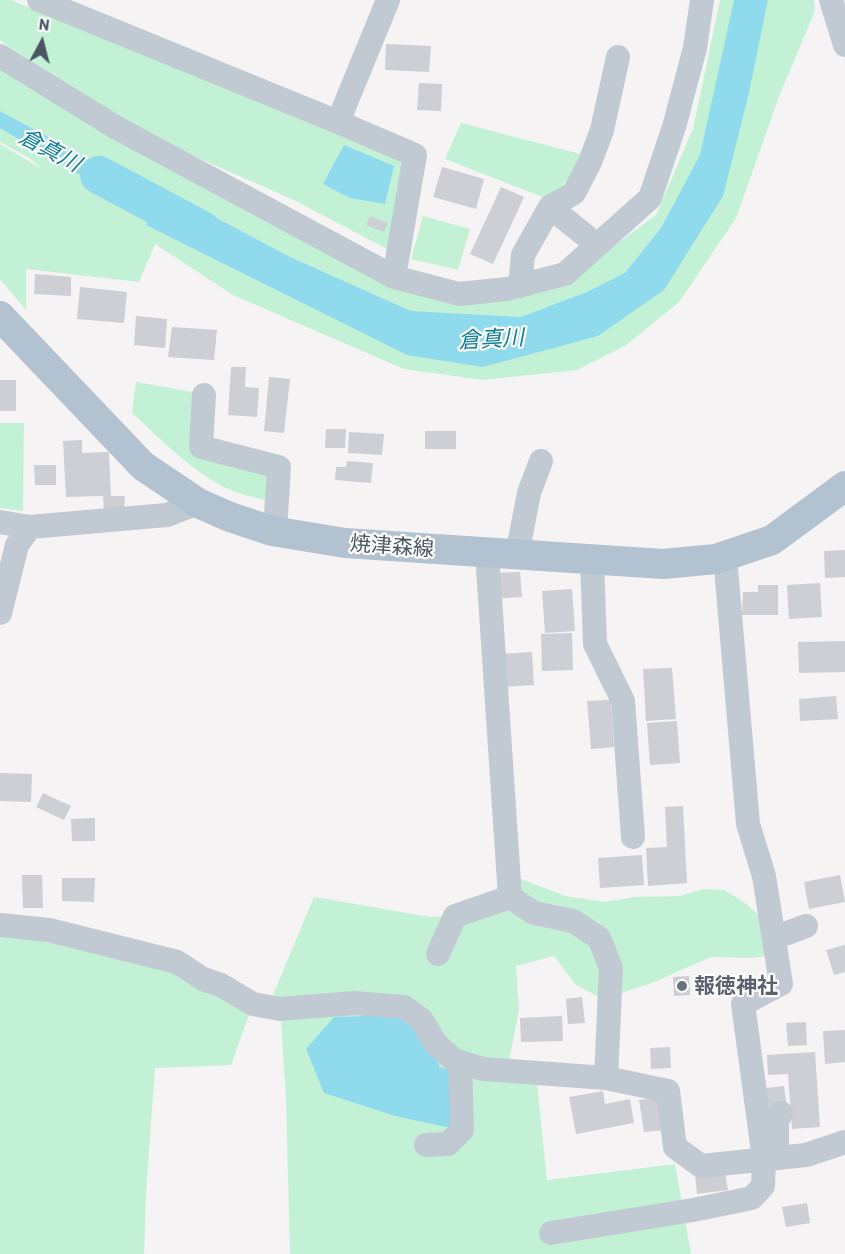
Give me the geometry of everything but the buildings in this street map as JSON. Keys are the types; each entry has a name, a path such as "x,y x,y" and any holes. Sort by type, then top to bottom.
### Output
{"main road":[{"name":"焼津森線","path":"0,316 143,465 198,503 230,517 274,531 345,543 663,564 716,559 772,540 843,491"}],"street":[{"path":"39,0 415,155 394,277"},
{"path":"338,122 388,0"},
{"path":"0,56 117,128 394,277 459,294 507,289 565,274 650,198 677,116 695,48 702,0"},
{"path":"831,0 845,45"},
{"path":"520,286 523,255 550,207 574,193 590,162 602,130 618,57"},
{"path":"550,207 597,245"},
{"path":"204,395 201,447 279,467 274,531"},
{"path":"518,555 529,492 542,461"},
{"path":"0,522 30,527 166,515 198,503"},
{"path":"0,613 17,545 30,527"},
{"path":"487,553 510,897"},
{"path":"725,556 748,824 764,876 781,984 743,1004 771,1158"},
{"path":"592,561 595,644 623,700 633,837"},
{"path":"438,954 455,916 510,897"},
{"path":"510,897 534,913 573,921 599,938 611,968 606,1078"},
{"path":"0,925 50,930 177,962 203,979 221,985 253,1004 280,1009 354,1003 404,1007 421,1019 436,1044 454,1060 483,1069 606,1078 668,1091 675,1147 701,1166 806,1155 845,1142"},
{"path":"774,938 806,926"},
{"path":"426,1145 448,1144 462,1130 460,1062"},
{"path":"551,1233 752,1198 763,1186 781,1113"}],"green space":[{"path":"0,0 11,0 413,165 389,250 296,201 158,140 6,45 0,40"},
{"path":"720,0 814,0 815,11 780,94 736,218 679,302 625,346 577,370 483,380 404,369 233,295 155,244 139,282 26,269 26,310 0,279 0,144 42,169 31,159 0,142 0,56 448,295 583,269 656,215 693,129"},
{"path":"461,123 588,156 550,200 445,159"},
{"path":"423,216 470,229 458,270 411,259"},
{"path":"136,382 198,393 197,445 271,473 273,502 244,495 214,482 177,454 132,413"},
{"path":"0,423 24,423 23,511 0,508"},
{"path":"506,873 565,896 605,902 634,897 680,896 704,889 724,890 744,902 761,917 766,956 711,957 652,983 603,999 576,985 554,956 516,966 519,1009 509,1062 459,1074 537,1083 547,1180 675,1164 691,1254 290,1254 286,1099 281,1022 339,1004 270,1002 314,897 430,917 455,916 490,901"},
{"path":"0,927 177,962 253,1004 231,1065 155,1068 144,1254 0,1254"}],"water":[{"path":"734,0 768,0 748,97 723,196 664,290 598,336 483,367 407,355 146,225 164,190 290,257 411,311 521,317 587,292 625,273 661,228 700,155"},
{"path":"0,111 118,175 150,188 140,207 94,178 76,173 0,128"},
{"path":"344,145 394,166 385,204 350,198 323,184"},
{"path":"400,1015 418,1022 440,1067 459,1074 456,1129 395,1116 324,1093 306,1049 334,1017"}],"waterway":[{"name":"倉真川","path":"99,175 202,230"}],"place":[{"name":"報徳神社","path":"682,986"}]}
